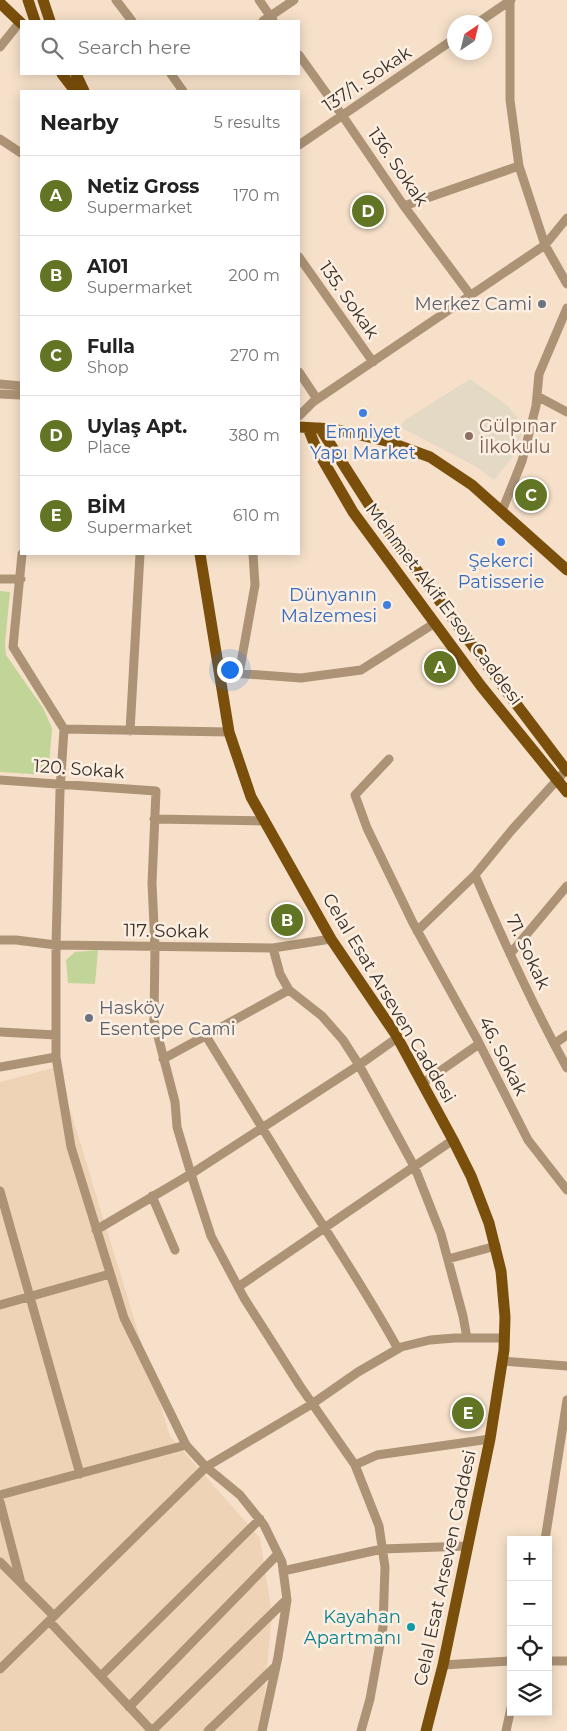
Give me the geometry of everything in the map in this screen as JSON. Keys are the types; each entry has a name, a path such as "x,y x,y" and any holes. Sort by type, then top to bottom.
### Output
{"main road":[{"path":"28,0 34,18"},
{"path":"45,1 50,20"},
{"path":"0,3 20,22"},
{"path":"63,75 74,90"},
{"path":"76,75 84,90"},
{"path":"309,428 334,429 386,441 430,457 472,485 567,570"},
{"name":"Mehmet Akif Ersoy Caddesi","path":"309,428 317,450 353,512 481,686 567,792"},
{"name":"Mehmet Akif Ersoy Caddesi","path":"309,428 567,770"},
{"name":"Celal Esat Arseven Caddesi","path":"200,555 229,732 251,797 331,939 398,1038 453,1140 480,1198 496,1246 504,1292 505,1338 503,1361 490,1439 468,1546 443,1665 426,1731"}],"street":[{"path":"116,0 131,20"},
{"path":"259,0 269,20 294,0"},
{"path":"489,15 511,0"},
{"path":"511,0 510,100 519,166 545,245 567,284"},
{"path":"34,18 45,1"},
{"path":"0,47 20,24"},
{"name":"137/1. Sokak","path":"300,144 447,44"},
{"name":"136. Sokak","path":"300,56 404,206 471,296"},
{"path":"175,75 182,90"},
{"path":"0,139 20,152"},
{"path":"404,206 519,166"},
{"path":"300,415 317,399 545,245 567,218"},
{"name":"135. Sokak","path":"300,258 373,362"},
{"path":"502,511 522,461 536,406 539,374 567,308"},
{"path":"300,374 317,399"},
{"path":"0,384 20,386"},
{"path":"0,394 20,394"},
{"path":"537,396 567,412"},
{"path":"22,555 13,647 64,729 60,785 56,945 56,1057 71,1147 124,1318 186,1446 206,1467 240,1495 260,1520 282,1562 287,1600 276,1666 262,1731"},
{"path":"130,731 140,555"},
{"path":"239,674 254,585 253,555"},
{"path":"0,579 20,579"},
{"path":"220,672 301,678 361,670 405,644 435,623"},
{"path":"64,729 229,732"},
{"name":"46. Sokak","path":"390,759 355,795 367,828 417,931 479,1044 528,1140 567,1190"},
{"path":"417,931 475,875 511,831 567,770"},
{"name":"120. Sokak","path":"0,780 156,791 154,819"},
{"path":"265,821 154,819 152,883 155,947 154,1021 175,1102 177,1127 211,1236 238,1287 312,1404 355,1465 379,1526 385,1567 383,1627 370,1699 361,1731"},
{"name":"71. Sokak","path":"475,875 510,954 567,1068"},
{"path":"510,954 567,886"},
{"name":"117. Sokak","path":"0,940 56,945 273,948 331,939"},
{"path":"273,948 280,974 289,990 322,1016 338,1034 359,1065 415,1168 441,1234 467,1338"},
{"path":"163,1059 289,990"},
{"path":"0,1032 56,1035"},
{"path":"554,1044 567,1035"},
{"path":"206,1036 372,1302 398,1349"},
{"path":"96,1230 191,1174 398,1038"},
{"path":"423,1084 479,1044"},
{"path":"0,1067 56,1057"},
{"path":"238,1287 415,1168 453,1140"},
{"path":"0,1191 80,1474"},
{"path":"152,1196 175,1250"},
{"path":"448,1259 496,1246"},
{"path":"0,1305 110,1274"},
{"path":"0,1669 206,1467 312,1404 358,1372 398,1349 430,1340 505,1338"},
{"path":"503,1361 567,1366"},
{"path":"545,1536 567,1400"},
{"path":"355,1465 377,1455 490,1439"},
{"path":"0,1495 186,1446"},
{"path":"0,1502 21,1583"},
{"path":"100,1676 260,1520"},
{"path":"283,1571 382,1549 468,1546"},
{"path":"129,1707 278,1554"},
{"path":"0,1562 21,1583 100,1676 152,1731 287,1600"},
{"path":"552,1661 567,1660"},
{"path":"443,1665 507,1661"},
{"path":"208,1731 276,1666"},
{"path":"506,1731 509,1716"}],"shaded area":[{"name":"Gülpınar İlkokulu","path":"470,379 507,405 523,425 519,449 494,480 475,466 400,427 405,420"},
{"path":"57,1067 170,1436 260,1538 272,1614 261,1731 0,1731 0,1082"}],"green space":[{"path":"0,591 10,592 5,643 6,655 43,708 52,728 49,766 46,775 0,772"},
{"path":"98,950 95,984 68,983 66,960 75,952"}],"place":[{"name":"Uylaş Apt.","path":"368,211"},
{"name":"Merkez Cami","path":"542,304"},
{"name":"Emniyet Yapı Market","path":"363,413"},
{"name":"Gülpınar İlkokulu","path":"469,436"},
{"name":"Fulla","path":"531,495"},
{"name":"Şekerci Patisserie","path":"501,542"},
{"name":"Dünyanın Malzemesi","path":"387,605"},
{"name":"Netiz Gross","path":"440,667"},
{"name":"A101","path":"287,920"},
{"name":"Hasköy Esentepe Cami","path":"89,1018"},
{"name":"BİM","path":"468,1413"},
{"name":"Kayahan Apartmanı","path":"411,1627"}]}
